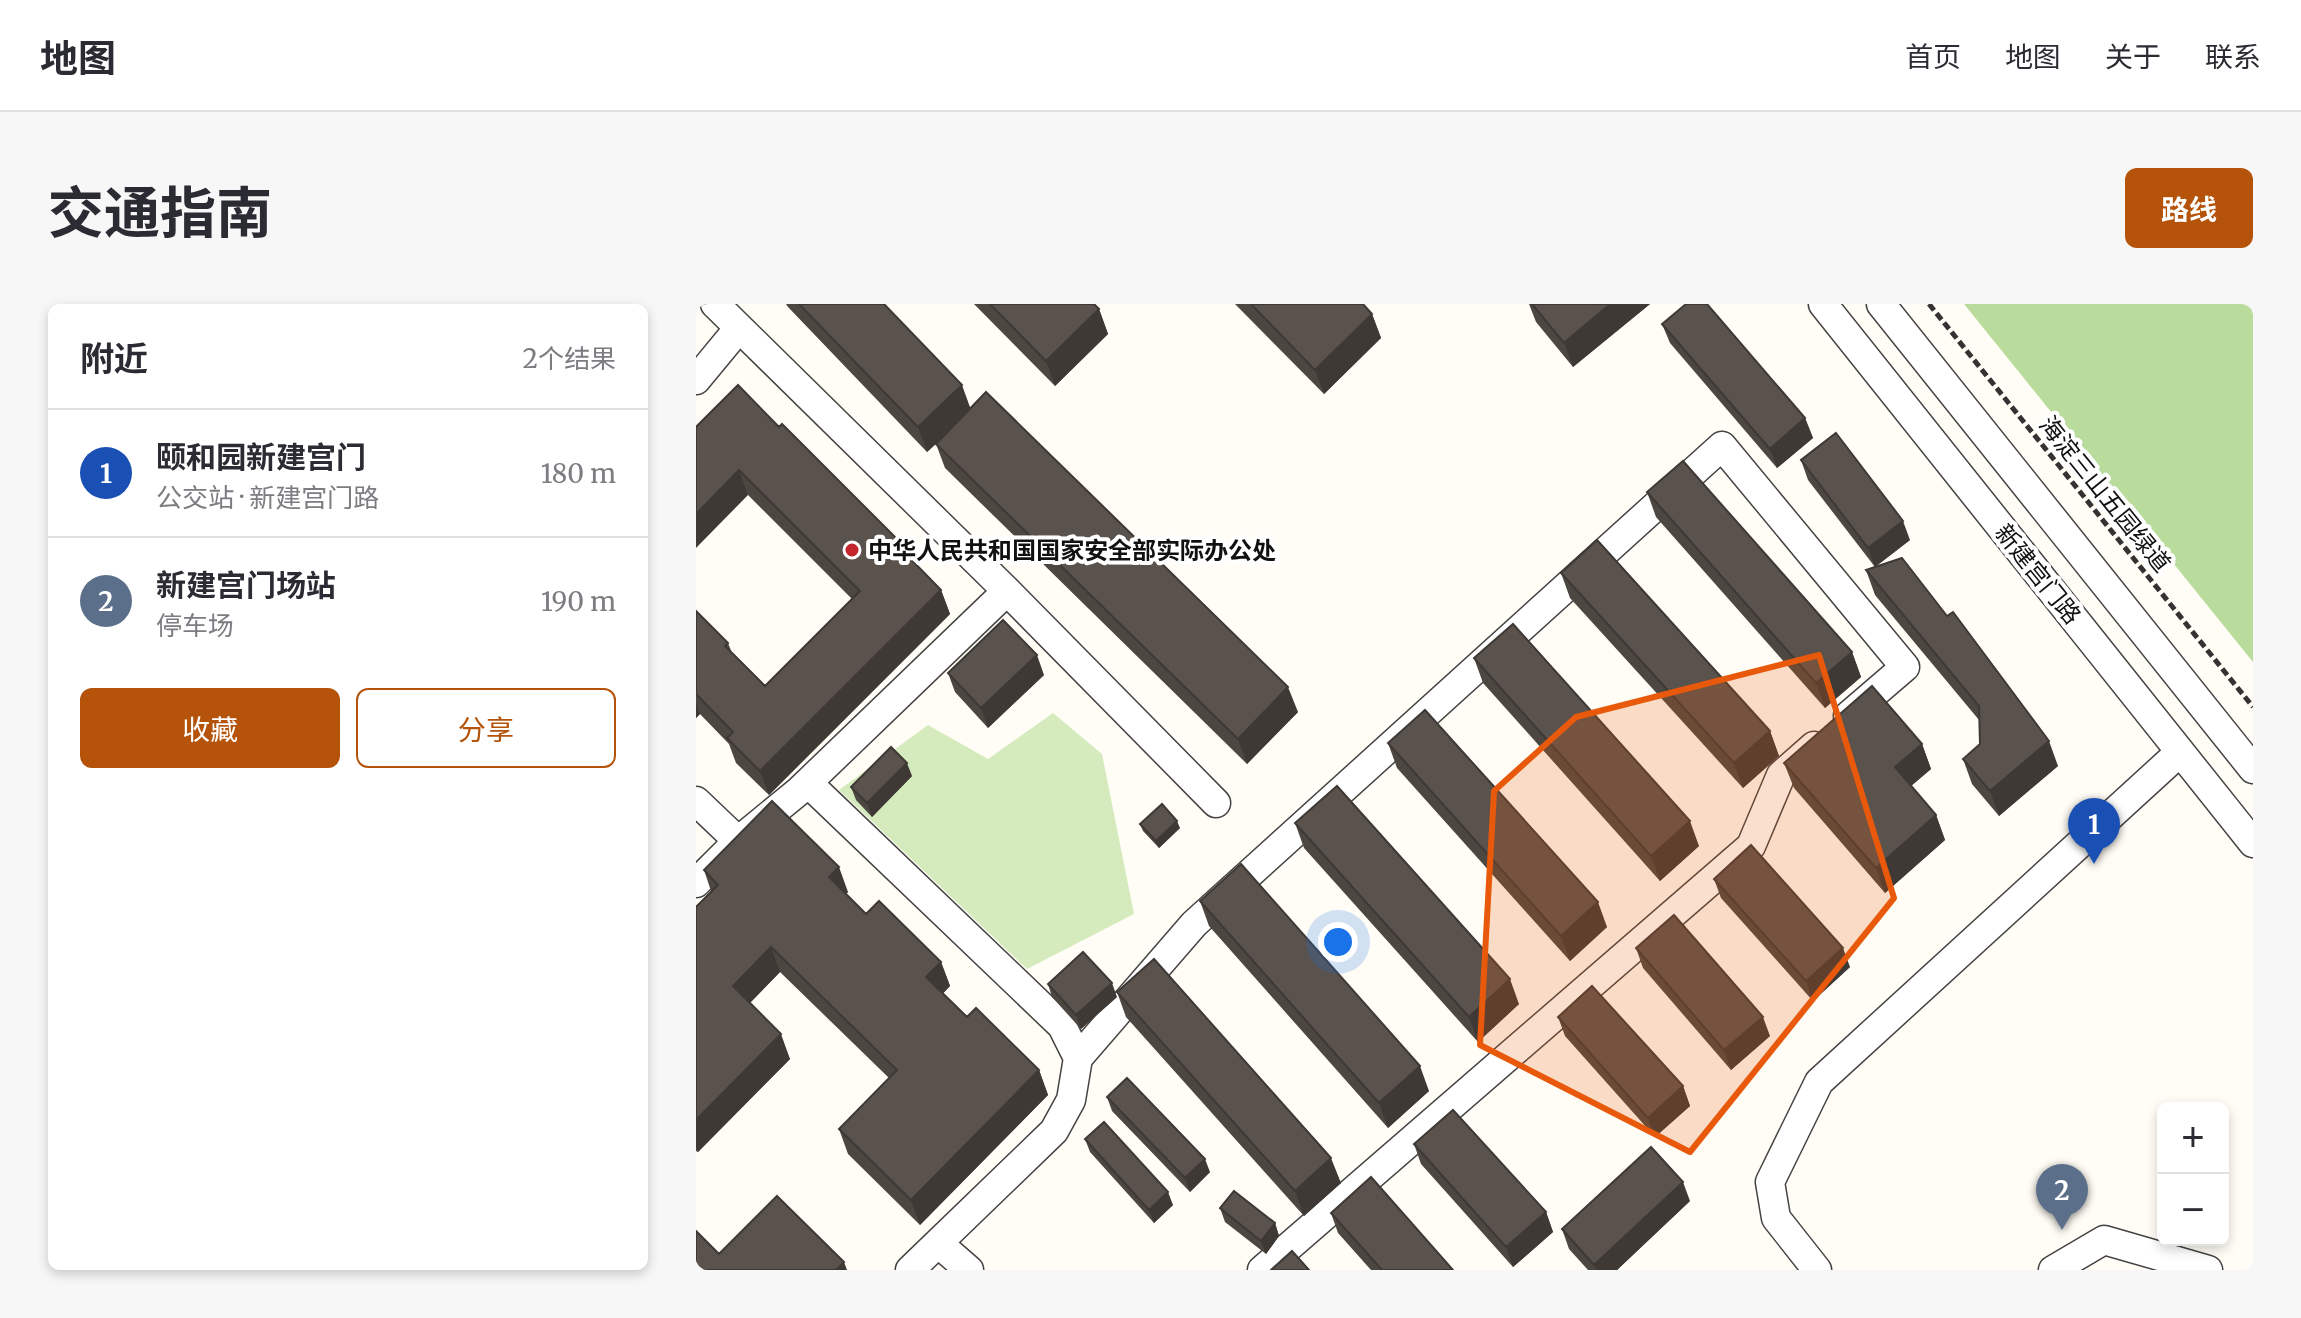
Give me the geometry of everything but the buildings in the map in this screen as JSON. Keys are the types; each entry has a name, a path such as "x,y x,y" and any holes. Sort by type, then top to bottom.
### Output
{"street":[{"path":"715,304 1007,591 1216,803"},
{"name":"新建宫门路","path":"1823,304 2253,843"},
{"name":"新建宫门路","path":"1881,304 2253,769"},
{"path":"696,380 739,328"},
{"path":"910,1270 1054,1131 1071,1100 1078,1058 1194,924 1722,446 1905,667 1781,775 1751,846 1262,1270"},
{"path":"696,883 738,841 808,783 1007,591"},
{"path":"1817,1270 1776,1218 1770,1182 1819,1082 2180,752"},
{"path":"808,783 1062,1026 1078,1058"},
{"path":"696,801 738,841"},
{"path":"2053,1270 2104,1240 2208,1270"},
{"path":"938,1243 969,1270"}],"path":[{"name":"海淀三山五园绿道","path":"1929,304 2253,707"}],"highlighted area":[{"path":"1819,655 1894,898 1690,1152 1480,1045 1494,791 1576,717"}],"green space":[{"path":"1964,304 2253,304 2253,662"},
{"path":"1053,713 1102,754 1134,914 1027,969 839,790 928,725 988,759"}],"place":[{"name":"中华人民共和国国家安全部实际办公处","path":"852,550"},
{"name":"颐和园新建宫门","path":"2094,864"},
{"name":"新建宫门场站","path":"2062,1230"}]}
